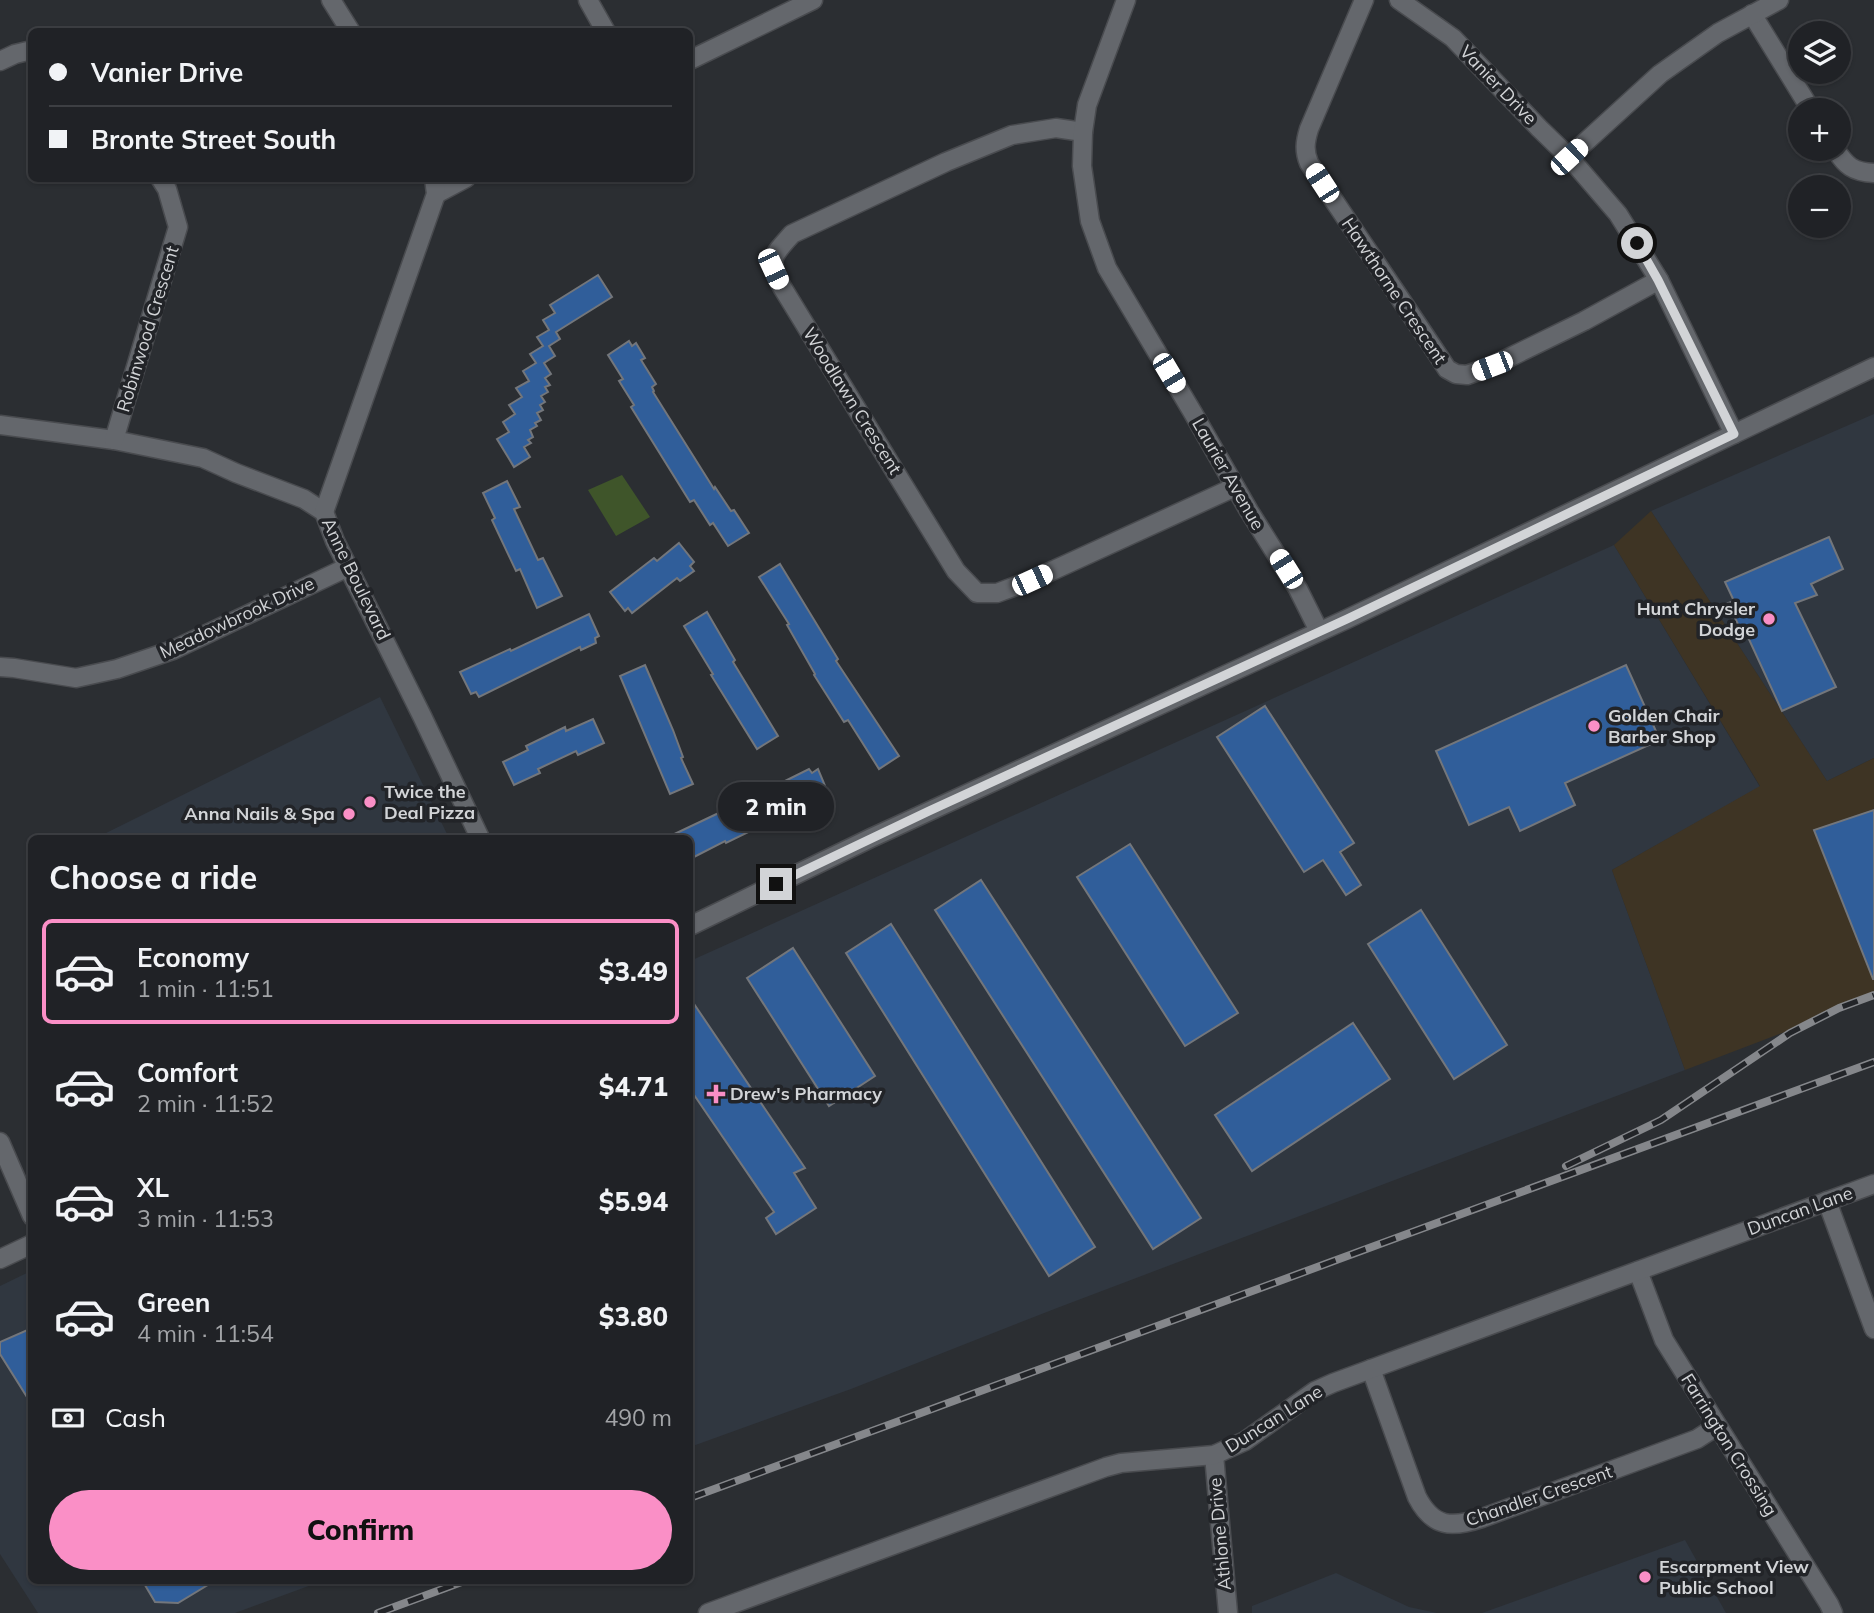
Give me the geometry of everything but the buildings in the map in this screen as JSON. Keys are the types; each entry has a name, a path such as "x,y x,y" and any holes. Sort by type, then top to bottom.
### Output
{"street":[{"path":"331,0 348,28"},
{"path":"588,0 604,28"},
{"path":"693,59 813,0"},
{"name":"Laurier Avenue","path":"1126,0 1087,105 1082,166 1090,221 1107,268 1298,589 1319,631"},
{"name":"Hawthorne Crescent","path":"1364,0 1309,129 1305,153 1353,230 1447,369 1456,374 1467,375 1492,366 1584,321 1658,280"},
{"name":"Vanier Drive","path":"1399,0 1453,38 1569,157 1618,214 1658,280 1734,434"},
{"path":"1569,157 1660,74 1718,33 1779,0"},
{"path":"1752,14 1804,98"},
{"path":"0,61 28,51"},
{"name":"Woodlawn Crescent","path":"1083,132 1056,128 1012,135 946,162 792,234 774,254 773,269 956,571 977,593 998,593 1032,580 1235,487"},
{"path":"1843,161 1864,173 1874,173"},
{"name":"Robinwood Crescent","path":"114,440 141,347 162,288 178,227 163,182"},
{"path":"324,512 435,186"},
{"path":"693,925 1874,367"},
{"name":"Anne Boulevard","path":"0,425 114,440 203,458 304,499 324,512 335,541 479,835"},
{"name":"Meadowbrook Drive","path":"0,667 76,678 117,669 173,650 348,567"},
{"path":"0,1142 28,1207"},
{"name":"Duncan Lane","path":"708,1613 1107,1466 1214,1455 1262,1430 1315,1391 1874,1184"},
{"path":"1827,1201 1874,1329"},
{"path":"0,1259 28,1246"},
{"name":"Farrington Crossing","path":"1638,1271 1664,1340 1833,1613"},
{"name":"Chandler Crescent","path":"1371,1369 1416,1497 1432,1518 1451,1524 1482,1518 1698,1439 1717,1426"},
{"name":"Athlone Drive","path":"1214,1455 1227,1613"}],"shaded area":[{"path":"1874,414 1874,758 1827,781 1651,511"},
{"path":"1651,511 1827,781 1874,758 1874,998 1685,1070 1612,870 1760,786 1614,545"},
{"path":"1614,545 1760,787 1612,870 1685,1070 851,1389 693,1446 693,960"},
{"path":"380,697 448,835 102,835"},
{"path":"28,1272 28,1584 314,1584 235,1613 38,1613 0,1554 0,1286"},
{"name":"Escarpment View Public School","path":"1685,1540 1726,1613 1482,1613"},
{"path":"1336,1573 1409,1607 1437,1613 1252,1613 1252,1606"}],"green space":[{"path":"622,475 650,517 616,536 588,490"}],"railway":[{"path":"1566,1166 1661,1120 1790,1033 1839,1008 1874,995"},
{"path":"693,1497 1874,1062"},
{"path":"378,1613 456,1584"}],"place":[{"name":"Hunt Chrysler Dodge","path":"1769,619"},
{"name":"Golden Chair Barber Shop","path":"1594,726"},
{"name":"Twice the Deal Pizza","path":"370,802"},
{"name":"Anna Nails & Spa","path":"349,814"},
{"name":"Drew's Pharmacy","path":"716,1094"},
{"name":"Escarpment View Public School","path":"1645,1577"}],"route":[{"path":"776,884 1347,619 1734,434 1637,243"}]}
